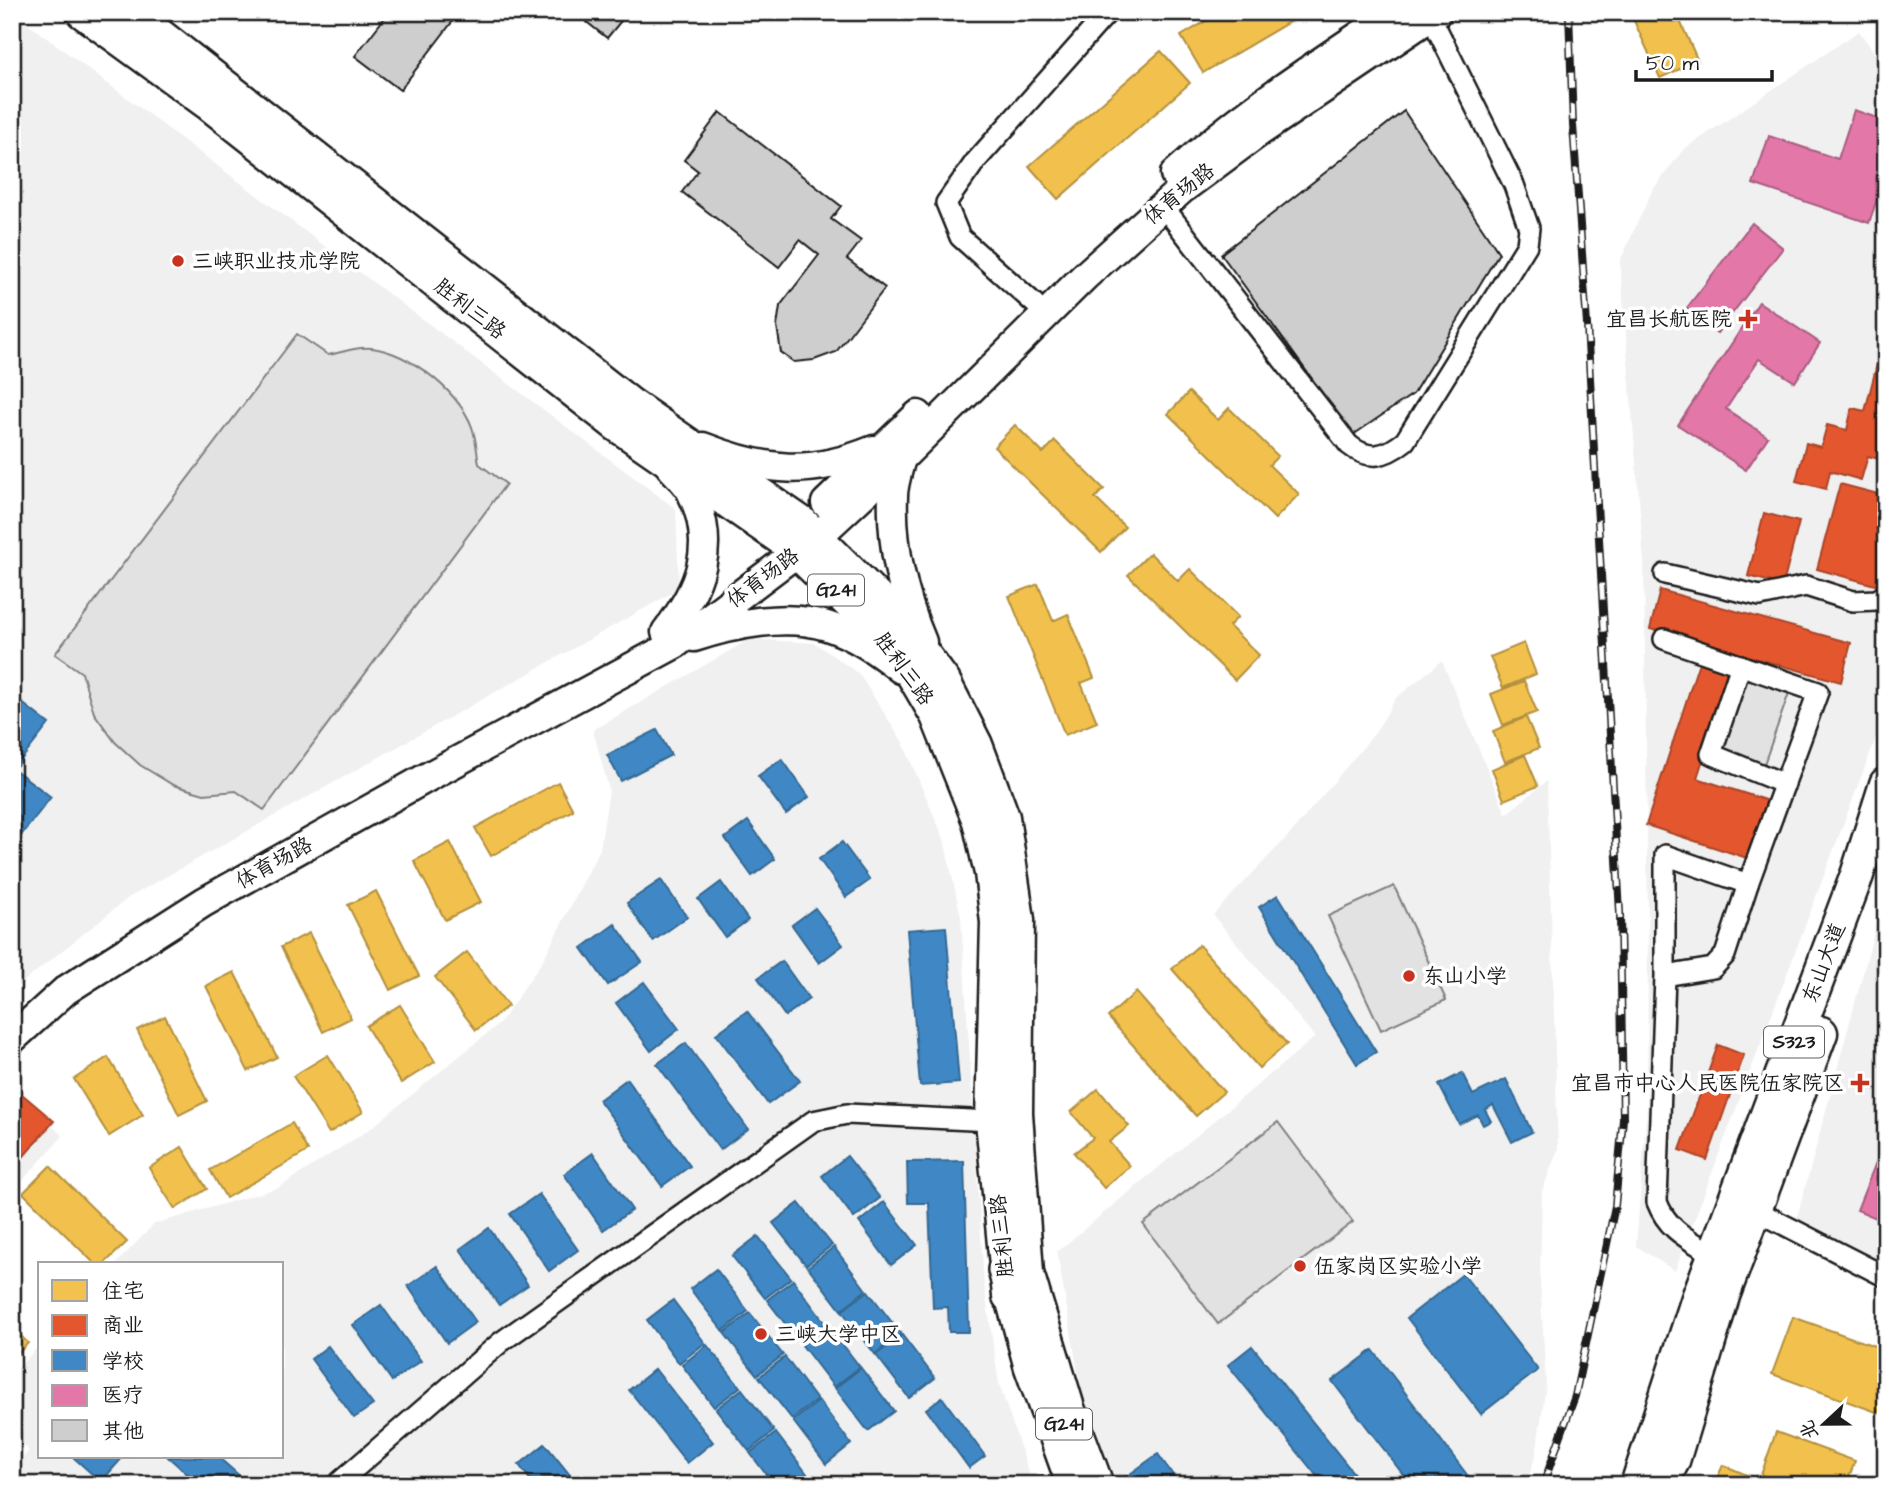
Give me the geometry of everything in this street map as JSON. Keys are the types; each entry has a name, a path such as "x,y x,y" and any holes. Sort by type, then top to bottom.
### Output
{"highway":[{"name":"G241","path":"1016,1272 1037,1364 1074,1485"},
{"name":"G241","path":"1037,1364 1087,1485"}],"main road":[{"name":"胜利三路","path":"83,12 208,103 617,425 669,446"},
{"name":"胜利三路","path":"130,12 631,405 669,446 800,538 879,632 925,674 944,682 976,745 1003,817 1014,889 1018,920 1016,1272 1020,1368 1039,1434 1059,1485"},
{"name":"体育场路","path":"894,452 1035,304 1187,163 1272,96 1395,12"},
{"name":"体育场路","path":"12,1039 66,990 204,902 670,638 800,538 1182,189 1259,132 1434,14"},
{"path":"669,446 762,466 804,468 894,452 892,494 900,572 925,674"},
{"path":"669,446 700,515 704,543 702,568 670,638"},
{"path":"670,638 755,623 790,621 825,625 856,637 925,674"},
{"name":"体育场路","path":"12,1022 57,984 191,897 670,638"},
{"name":"胜利三路","path":"925,674 937,716 979,821 991,873 997,922 992,1121 1016,1272 1097,1485"},
{"name":"东山大道","path":"1715,1278 1886,785"},
{"name":"东山大道","path":"1715,1278 1755,1210 1886,857"},
{"path":"1637,1485 1715,1278"},
{"path":"1660,1485 1673,1461 1715,1278"},
{"path":"1617,1485 1686,1280 1715,1278 1746,1298 1684,1463 1673,1485"}],"street":[{"path":"1035,304 960,237 946,202 975,162 1108,12"},
{"path":"1163,206 1349,445 1369,457 1393,451 1405,441 1527,245 1529,228 1524,208 1434,14"},
{"path":"1665,575 1760,596 1806,586 1853,601 1877,600 1886,594"},
{"path":"1664,639 1818,692 1725,955 1713,968 1665,976"},
{"path":"1741,665 1711,754 1785,784"},
{"path":"1715,1278 1663,1217 1657,1202 1665,976 1665,855 1748,884"},
{"path":"336,1485 501,1342 813,1121 847,1114 992,1121"},
{"path":"1755,1210 1886,1274"}],"shaded area":[{"name":"三峡职业技术学院","path":"12,12 676,509 679,589 128,898 12,991"},
{"path":"1859,31 1886,69 1886,711 1675,1271 1636,1246 1647,1106 1644,562 1620,261 1652,191 1683,150"},
{"path":"297,334 328,355 361,348 376,349 393,353 426,372 455,398 465,413 473,431 479,464 506,484 264,810 236,791 204,794 173,785 140,765 115,742 94,713 82,673 55,654"},
{"path":"750,639 815,643 859,674 902,741 944,839 961,917 984,1284 999,1384 1033,1485 12,1485 12,1470 29,1451 12,1431 12,1374 38,1347 38,1458 284,1458 284,1262 118,1262 154,1224 278,1188 370,1129 500,1023 543,960 600,849 609,790 593,730"},
{"name":"伍家岗区实验小学","path":"1442,661 1506,814 1547,781 1558,1149 1542,1192 1540,1279 1546,1385 1536,1454 1526,1485 1114,1485 1083,1400 1057,1252 1315,1037 1213,915 1291,833 1375,733 1396,698"},
{"path":"1743,673 1790,690 1763,767 1717,750"},
{"path":"1394,886 1446,1000 1381,1030 1328,916"},
{"name":"宜昌市中心人民医院伍家院区","path":"1886,898 1886,1288 1791,1240 1876,925"},
{"path":"12,1087 63,1136 12,1192"},
{"path":"1278,1122 1353,1222 1218,1324 1143,1224"}],"building: 住宅":[{"path":"1221,12 1297,12 1299,16 1203,73 1181,36"},
{"path":"1630,12 1676,12 1698,61 1660,78"},
{"path":"1161,51 1190,83 1058,199 1029,166"},
{"path":"1189,392 1218,420 1229,408 1278,456 1269,465 1299,494 1275,519 1168,414"},
{"path":"1015,425 1043,453 1055,441 1104,489 1095,498 1125,527 1101,552 994,447"},
{"path":"1150,553 1178,581 1190,569 1238,617 1229,626 1259,655 1235,680 1128,575"},
{"path":"1038,584 1053,621 1068,614 1094,678 1081,683 1097,722 1065,735 1009,596"},
{"path":"1524,643 1536,674 1503,688 1490,657"},
{"path":"1524,681 1537,712 1503,725 1491,694"},
{"path":"1526,717 1539,748 1505,762 1493,731"},
{"path":"1525,755 1538,786 1504,800 1492,769"},
{"path":"558,782 573,810 491,856 475,828"},
{"path":"450,842 481,902 445,920 414,861"},
{"path":"376,891 419,976 390,990 348,905"},
{"path":"309,933 351,1018 323,1032 281,947"},
{"path":"1199,945 1287,1044 1259,1068 1172,969"},
{"path":"467,952 508,1006 476,1030 435,977"},
{"path":"234,972 277,1057 248,1071 206,986"},
{"path":"1136,992 1224,1092 1196,1116 1108,1017"},
{"path":"400,1005 435,1062 401,1083 366,1026"},
{"path":"165,1016 207,1101 179,1115 137,1030"},
{"path":"328,1055 363,1112 329,1133 293,1076"},
{"path":"108,1057 143,1115 109,1136 74,1079"},
{"path":"1098,1089 1129,1126 1109,1142 1130,1166 1104,1188 1074,1153 1093,1138 1071,1112"},
{"path":"292,1123 308,1151 226,1198 210,1170"},
{"path":"182,1147 207,1189 175,1209 149,1168"},
{"path":"50,1166 127,1242 106,1262 93,1262 23,1193"},
{"path":"1793,1317 1886,1350 1886,1394 1879,1413 1772,1374"},
{"path":"12,1327 28,1343 12,1360"},
{"path":"1776,1432 1855,1461 1846,1485 1789,1485 1761,1475"},
{"path":"1723,1465 1759,1480 1757,1485 1714,1485"}],"building: 商业":[{"path":"1886,329 1886,406 1881,424 1886,426 1886,461 1868,456 1861,480 1830,471 1826,489 1796,481 1806,443 1821,447 1827,425 1847,430 1852,408 1865,411"},
{"path":"1840,484 1886,496 1886,573 1882,587 1817,569"},
{"path":"1764,513 1799,522 1783,585 1748,576"},
{"path":"1660,590 1851,643 1841,682 1650,629"},
{"path":"1699,662 1731,673 1697,778 1774,803 1756,861 1646,825"},
{"path":"1718,1045 1744,1055 1707,1160 1680,1150"},
{"path":"22,1094 54,1121 12,1170 12,1105"}],"building: 学校":[{"path":"12,695 49,724 14,769 51,797 12,847"},
{"path":"657,730 671,755 621,781 607,755"},
{"path":"782,759 809,797 786,814 758,776"},
{"path":"748,821 775,859 752,876 725,838"},
{"path":"842,842 870,880 846,897 819,859"},
{"path":"661,880 687,917 653,941 627,903"},
{"path":"721,882 748,920 725,937 698,899"},
{"path":"1278,895 1376,1052 1357,1064 1259,907"},
{"path":"815,908 843,945 819,963 792,925"},
{"path":"615,924 642,962 608,985 582,948"},
{"path":"946,927 959,1083 920,1086 907,930"},
{"path":"782,961 809,999 785,1016 758,978"},
{"path":"644,982 679,1029 651,1051 616,1003"},
{"path":"747,1011 800,1081 768,1104 716,1034"},
{"path":"686,1043 748,1129 720,1150 657,1064"},
{"path":"1462,1073 1473,1095 1506,1079 1532,1132 1512,1142 1493,1105 1485,1110 1491,1121 1483,1125 1478,1115 1459,1124 1439,1085"},
{"path":"627,1079 690,1166 662,1186 599,1100"},
{"path":"593,1153 632,1210 603,1230 564,1174"},
{"path":"847,1156 880,1198 854,1218 822,1176"},
{"path":"964,1161 969,1332 949,1332 948,1307 933,1308 929,1203 908,1203 907,1162"},
{"path":"539,1194 578,1250 549,1271 510,1214"},
{"path":"884,1202 917,1245 891,1265 859,1222"},
{"path":"799,1203 832,1245 806,1265 773,1223"},
{"path":"489,1228 528,1285 499,1305 460,1249"},
{"path":"758,1236 791,1278 765,1298 732,1256"},
{"path":"834,1247 866,1290 841,1310 808,1267"},
{"path":"437,1266 476,1322 447,1343 408,1286"},
{"path":"716,1269 748,1311 723,1331 690,1289"},
{"path":"1463,1274 1538,1370 1481,1414 1407,1318"},
{"path":"793,1280 825,1323 800,1343 767,1300"},
{"path":"868,1291 901,1334 875,1354 842,1311"},
{"path":"673,1300 705,1343 679,1363 647,1320"},
{"path":"381,1305 421,1361 392,1381 353,1325"},
{"path":"750,1313 783,1355 757,1375 724,1333"},
{"path":"827,1324 860,1367 834,1387 801,1344"},
{"path":"902,1335 935,1378 909,1398 876,1355"},
{"path":"707,1345 740,1387 714,1407 682,1365"},
{"path":"328,1346 373,1405 354,1418 311,1359"},
{"path":"1252,1346 1363,1485 1324,1485 1228,1365"},
{"path":"1373,1350 1471,1480 1465,1485 1411,1485 1332,1381"},
{"path":"785,1357 817,1400 792,1419 759,1377"},
{"path":"861,1368 894,1411 868,1431 835,1388"},
{"path":"655,1369 713,1442 687,1463 629,1390"},
{"path":"742,1389 774,1431 749,1451 716,1409"},
{"path":"942,1397 985,1456 969,1468 926,1409"},
{"path":"819,1401 851,1444 826,1464 793,1421"},
{"path":"776,1433 808,1475 796,1485 774,1485 750,1453"},
{"path":"545,1444 578,1485 534,1485 519,1465"},
{"path":"1158,1454 1180,1485 1127,1485 1123,1479"},
{"path":"74,1458 122,1458 101,1482"},
{"path":"169,1458 219,1458 250,1485 200,1485"},
{"path":"995,1476 999,1485 979,1485"}],"building: 医疗":[{"path":"1854,110 1886,121 1886,172 1869,223 1753,184 1769,136 1838,159"},
{"path":"1752,223 1783,248 1717,333 1686,309"},
{"path":"1759,302 1820,343 1795,382 1759,359 1726,409 1768,437 1746,470 1678,425"},
{"path":"1886,1137 1886,1222 1857,1210"}],"building: 其他":[{"path":"389,12 459,13 400,90 355,56"},
{"path":"574,12 620,12 625,16 607,38"},
{"path":"1404,111 1499,253 1413,394 1353,435 1221,254"},
{"path":"720,112 841,206 831,219 861,241 847,259 885,288 836,352 814,360 794,362 781,353 777,326 780,306 819,255 800,240 779,267 682,192 698,171 684,160"}],"railway":[{"path":"1543,1485 1575,1396 1615,1206 1623,1119 1620,913 1573,125 1569,12"}],"place":[{"name":"三峡职业技术学院","path":"178,261"},
{"name":"宜昌长航医院","path":"1748,319"},
{"name":"东山小学","path":"1409,976"},
{"name":"宜昌市中心人民医院伍家院区","path":"1860,1083"},
{"name":"伍家岗区实验小学","path":"1300,1266"},
{"name":"三峡大学中区","path":"761,1334"}]}
